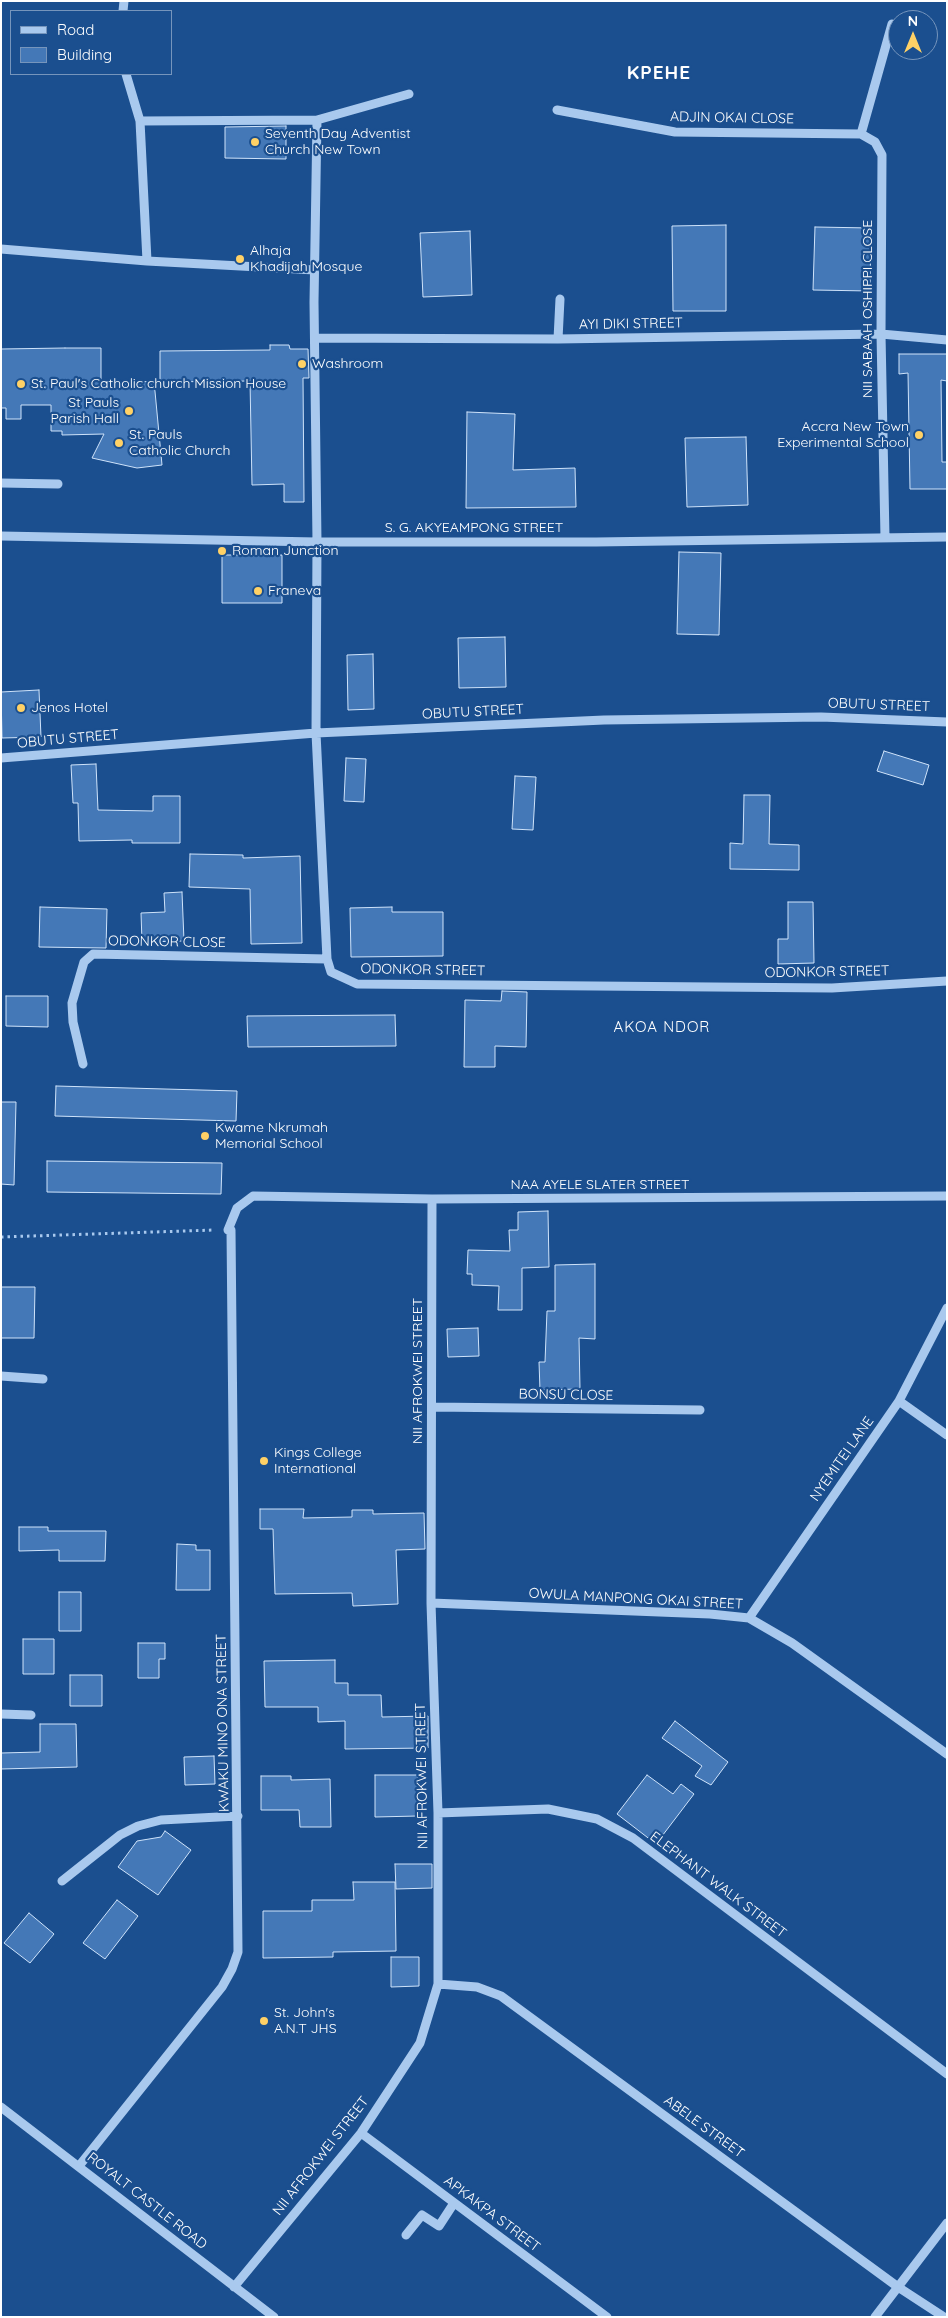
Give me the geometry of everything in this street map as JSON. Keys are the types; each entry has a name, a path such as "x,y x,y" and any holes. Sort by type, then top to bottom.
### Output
{"street":[{"path":"861,134 888,38"},
{"path":"126,75 140,121 147,261"},
{"path":"140,121 317,120 408,94"},
{"name":"ADJIN OKAI CLOSE","path":"557,110 675,132 861,134 875,142"},
{"path":"317,120 315,270 316,734 328,959"},
{"name":"NII SABAAH OSHIPPI CLOSE","path":"875,142 882,155 881,334 885,538"},
{"path":"1,249 147,261 315,270"},
{"path":"558,339 560,299"},
{"name":"AYI DIKI STREET","path":"316,338 558,339 881,334 947,340"},
{"path":"1,483 58,484"},
{"name":"S. G. AKYEAMPONG STREET","path":"1,536 317,542 596,542 947,538"},
{"name":"OBUTU STREET","path":"1,758 316,734 604,720 821,717 947,722"},
{"name":"ODONKOR CLOSE","path":"82,1064 73,1022 72,1003 84,962 93,954 328,959"},
{"name":"ODONKOR STREET","path":"328,959 331,972 357,984 832,988 947,981"},
{"name":"NAA AYELE SLATER STREET","path":"228,1230 238,1208 253,1196 432,1199 947,1196"},
{"name":"NII AFROKWEI STREET","path":"234,2287 361,2133 420,2043 438,1984 438,1813 431,1603 432,1199"},
{"name":"KWAKU MINO ONA STREET","path":"79,2166 222,1987 232,1969 238,1952 231,1230 228,1230"},
{"name":"NYEMITEI LANE","path":"749,1618 899,1401 947,1308"},
{"path":"1,1376 43,1379"},
{"path":"899,1401 947,1435"},
{"name":"BONSU CLOSE","path":"432,1408 700,1410"},
{"name":"OWULA MANPONG OKAI STREET","path":"431,1603 710,1614 749,1618 792,1643 947,1754"},
{"path":"1,1714 31,1716"},
{"name":"ELEPHANT WALK STREET","path":"438,1813 548,1809 597,1819 633,1838 947,2074"},
{"path":"62,1882 120,1835 138,1826 161,1820 238,1816"},
{"name":"ABELE STREET","path":"438,1984 477,1987 501,1996 898,2287 944,2317"},
{"name":"ROYALT CASTLE ROAD","path":"1,2107 274,2317"},
{"name":"APKAKPA STREET","path":"361,2133 607,2317"},
{"path":"406,2235 421,2216 439,2226 454,2203"},
{"path":"875,2317 947,2223"}],"path":[{"path":"1,1237 228,1230"}],"building":[{"name":"Seventh Day Adventist Church New Town","path":"286,126 286,159 225,158 225,127"},
{"path":"726,225 726,311 673,311 672,226"},
{"path":"815,227 871,228 870,291 813,290"},
{"path":"470,231 472,295 423,297 420,233"},
{"path":"270,345 289,345 290,349 308,349 309,378 303,378 304,502 284,502 284,484 252,485 250,381 160,382 160,351 270,350"},
{"path":"101,348 101,385 154,381 162,465 137,468 92,458 104,434 62,435 62,431 51,431 51,405 21,405 21,419 6,419 6,408 1,408 1,349"},
{"path":"899,354 947,354 947,381 941,380 942,462 947,462 947,489 910,489 908,373 899,374"},
{"path":"467,412 515,414 513,470 575,468 576,507 466,508"},
{"path":"746,437 748,505 687,507 685,438"},
{"path":"679,552 721,553 719,635 677,634"},
{"path":"222,555 282,555 282,603 222,603"},
{"path":"505,637 506,687 459,688 458,638"},
{"path":"373,654 374,709 348,710 347,655"},
{"path":"39,690 41,737 2,738 1,692"},
{"path":"884,751 929,765 923,785 877,771"},
{"path":"346,758 366,759 364,802 344,801"},
{"path":"96,764 98,810 153,811 153,796 180,796 180,843 132,843 132,840 79,841 78,803 73,803 71,765"},
{"path":"515,776 536,777 533,830 512,829"},
{"path":"744,795 770,795 769,844 799,845 799,870 730,869 730,843 743,844"},
{"path":"190,854 243,855 243,858 300,856 302,943 251,944 250,889 189,887"},
{"path":"182,892 184,941 142,942 141,913 165,912 164,893"},
{"path":"788,902 813,902 814,963 778,964 778,939 788,939"},
{"path":"40,907 107,909 106,948 39,947"},
{"path":"392,907 392,912 443,912 443,956 351,957 350,908"},
{"path":"502,991 527,992 526,1047 495,1046 495,1067 464,1067 465,1000 501,1001"},
{"path":"6,996 48,996 48,1027 6,1026"},
{"path":"395,1015 396,1046 248,1047 247,1016"},
{"path":"56,1086 237,1091 236,1121 55,1116"},
{"path":"1,1102 16,1102 14,1185 1,1184"},
{"path":"47,1161 222,1163 221,1194 47,1192"},
{"path":"548,1211 549,1267 522,1268 522,1310 498,1310 499,1286 472,1285 472,1274 467,1274 468,1250 510,1251 509,1230 518,1230 518,1212"},
{"path":"595,1264 595,1339 579,1338 580,1389 540,1390 539,1362 545,1362 547,1311 555,1311 555,1265"},
{"path":"1,1287 35,1287 34,1338 1,1338"},
{"path":"478,1328 479,1356 448,1357 447,1329"},
{"path":"260,1509 304,1509 303,1518 352,1517 352,1510 373,1510 373,1514 424,1513 425,1549 396,1550 398,1604 353,1606 352,1593 275,1594 273,1529 260,1529"},
{"path":"19,1527 48,1527 48,1531 106,1531 105,1561 59,1561 59,1550 19,1551"},
{"path":"177,1544 196,1545 196,1550 210,1550 210,1590 176,1590"},
{"path":"59,1592 81,1592 81,1631 59,1631"},
{"path":"23,1639 54,1639 54,1674 23,1674"},
{"path":"138,1643 165,1643 165,1659 159,1659 159,1678 138,1678"},
{"path":"335,1660 335,1683 348,1683 348,1695 381,1695 382,1717 428,1716 428,1748 345,1749 345,1721 318,1722 318,1707 265,1707 264,1661"},
{"path":"70,1675 102,1675 102,1706 70,1706"},
{"path":"675,1721 728,1762 711,1785 695,1776 702,1766 662,1738"},
{"path":"40,1724 76,1724 77,1767 1,1769 1,1753 40,1752"},
{"path":"214,1756 215,1784 185,1785 184,1757"},
{"path":"375,1775 418,1775 418,1816 375,1817"},
{"path":"647,1775 673,1794 681,1784 694,1794 656,1844 617,1814"},
{"path":"261,1776 291,1776 291,1780 330,1779 331,1827 300,1827 299,1810 261,1810"},
{"path":"165,1831 191,1850 158,1895 118,1867 137,1841 161,1837"},
{"path":"395,1864 432,1864 432,1888 396,1889"},
{"path":"353,1882 395,1882 396,1951 333,1952 333,1957 263,1958 263,1911 312,1911 312,1900 354,1900"},
{"path":"117,1900 138,1916 105,1959 83,1943"},
{"path":"29,1913 54,1934 30,1963 4,1943"},
{"path":"391,1957 419,1957 419,1986 391,1987"}],"place":[{"name":"Seventh Day Adventist Church New Town","path":"255,142"},
{"name":"Alhaja Khadijah Mosque","path":"240,259"},
{"name":"Washroom","path":"302,364"},
{"name":"St. Paul's Catholic church Mission House","path":"21,384"},
{"name":"St Pauls Parish Hall","path":"129,411"},
{"name":"Accra New Town Experimental School","path":"919,435"},
{"name":"St. Pauls Catholic Church","path":"119,443"},
{"name":"Roman Junction","path":"222,551"},
{"name":"Franeva","path":"258,591"},
{"name":"Jenos Hotel","path":"21,708"},
{"name":"Kwame Nkrumah Memorial School","path":"205,1136"},
{"name":"Kings College International","path":"264,1461"},
{"name":"St. John's A.N.T JHS","path":"264,2021"}],"district":[{"name":"KPEHE","path":"659,73"},
{"name":"AKOA NDOR","path":"662,1027"}]}
